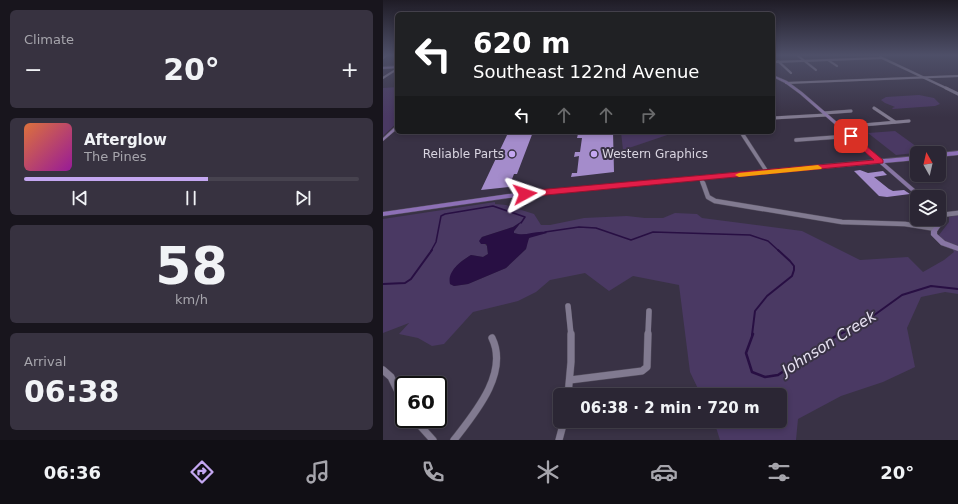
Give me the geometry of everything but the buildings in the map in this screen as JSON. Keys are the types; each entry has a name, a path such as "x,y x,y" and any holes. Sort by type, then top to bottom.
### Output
{"main road":[{"path":"775,78 786,83 825,114 913,190"},
{"path":"383,140 395,129"},
{"path":"946,154 958,153"},
{"path":"383,214 499,197 910,159"},
{"path":"938,226 934,235 938,240 958,249"}],"street":[{"path":"919,76 958,94"},
{"path":"786,83 958,76"},
{"path":"874,108 895,122"},
{"path":"775,120 851,111"},
{"path":"840,127 909,120"},
{"path":"743,135 767,172"},
{"path":"796,140 851,136"},
{"path":"701,179 708,197 715,201 842,222 905,224 936,229"},
{"path":"946,215 950,216 958,213"},
{"path":"568,306 571,335 569,388"},
{"path":"570,380 633,373 642,371 647,367 649,311"},
{"path":"454,440 478,407 494,374 497,353 492,338"},
{"path":"383,370 391,377 395,385"},
{"path":"422,428 433,440"},
{"path":"559,440 562,428"}],"shaded area":[{"path":"395,87 395,125 383,136 383,88"},
{"path":"919,95 934,98 940,104 935,106 893,109 892,108 895,107 881,100 886,97"},
{"path":"895,131 916,146 910,146 910,154 896,155 868,133"},
{"path":"621,134 670,134 623,150"},
{"path":"495,202 495,204 506,205 534,214 541,225 550,225 584,218 627,216 663,218 675,213 697,214 702,218 802,231 860,260 908,257 923,272 944,260 954,252 949,243 939,235 949,222 949,217 958,215 958,294 945,292 921,297 907,328 915,367 883,382 841,396 798,419 796,440 720,440 716,428 787,428 787,388 698,388 690,372 679,285 633,276 609,291 585,273 550,280 536,292 518,301 473,312 444,344 432,346 418,338 399,334 409,323 383,333 383,219","holes":["521,222 514,233 522,235 533,234 527,241 526,249 506,268 468,284 454,286 450,284 456,266 462,261 471,255 483,257 488,254 487,246 480,240 482,237 513,227"]},
{"path":"522,221 514,233 547,233 529,238 526,249 506,268 468,284 454,286 450,284 453,271 463,260 471,255 483,257 488,254 486,244 481,244 479,241 482,237 513,227"}],"waterway":[{"name":"Johnson Creek","path":"431,251 436,242 441,216 445,214 493,206 525,217 521,223"},
{"name":"Johnson Creek","path":"545,232 579,227 596,228 631,240 653,232 750,235 768,241 779,251"},
{"name":"Johnson Creek","path":"383,284 405,283 411,279 432,250"},
{"name":"Johnson Creek","path":"752,335 755,311 767,296 792,276 794,270 794,266 778,250"},
{"name":"Johnson Creek","path":"838,335 866,321 902,295 931,286 958,289"},
{"name":"Johnson Creek","path":"753,334 746,353 752,372 765,377 778,375 839,334"}],"slow traffic":[{"path":"739,175 818,168"}],"place":[{"name":"Reliable Parts","path":"512,154"},
{"name":"Western Graphics","path":"594,154"}],"route":[{"path":"525,194 881,162 851,136"}]}
